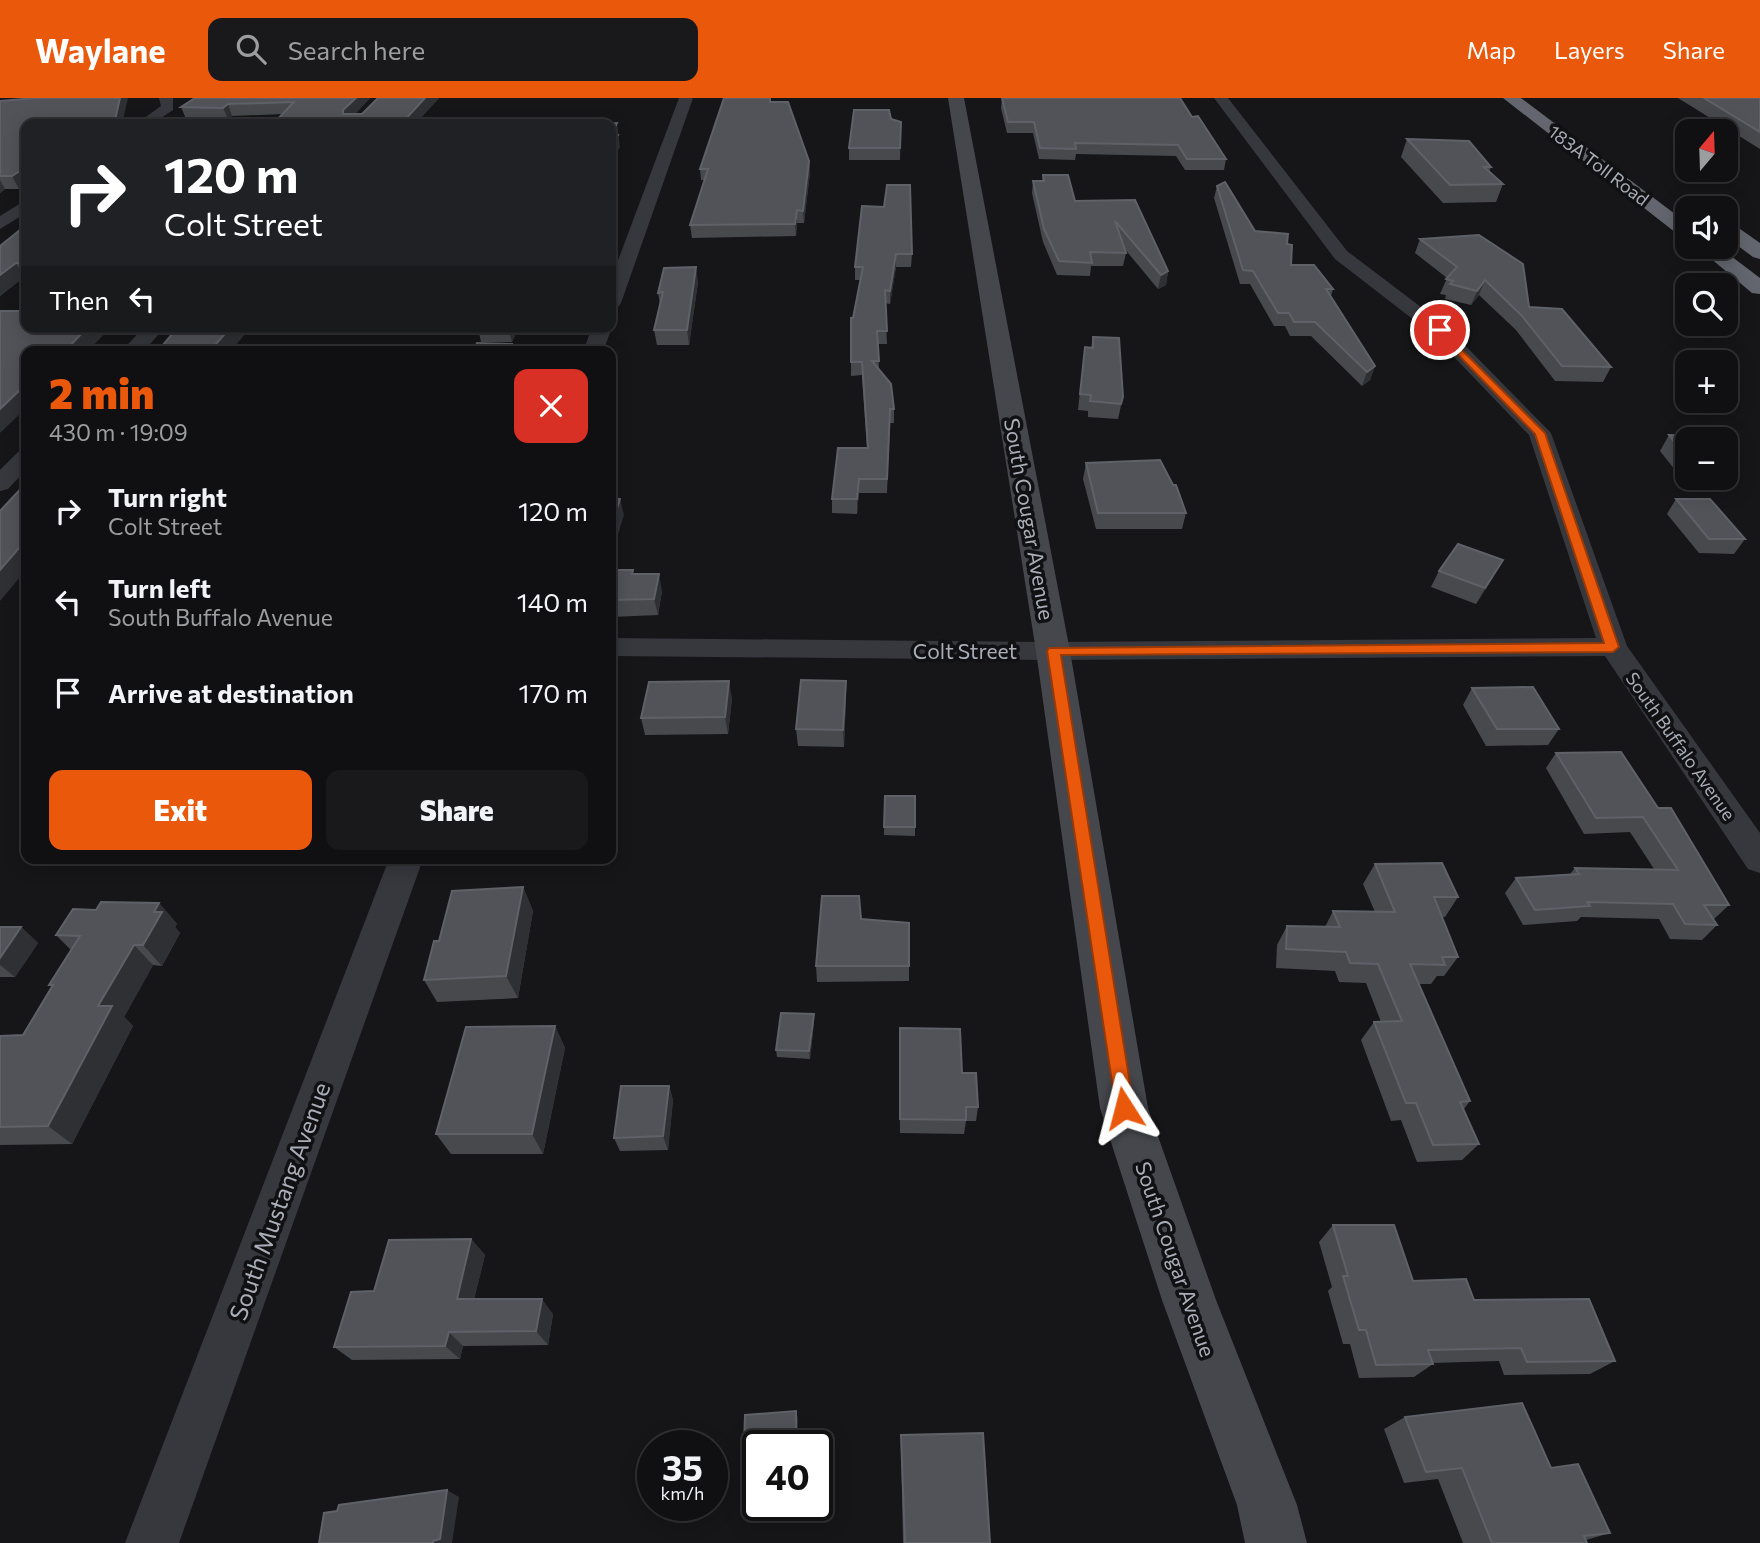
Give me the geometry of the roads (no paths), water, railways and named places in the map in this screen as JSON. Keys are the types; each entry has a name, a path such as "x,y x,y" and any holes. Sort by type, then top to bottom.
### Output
{"highway":[{"name":"183A Toll Road","path":"1511,98 1675,223"},
{"path":"1738,237 1760,253"},
{"path":"1723,259 1760,288"}],"street":[{"path":"150,119 168,107 166,98"},
{"path":"616,289 686,98"},
{"name":"South Cougar Avenue","path":"956,98 1054,651 1124,1108 1189,1300 1267,1504 1276,1543"},
{"name":"South Buffalo Avenue","path":"1221,98 1341,255 1440,330 1540,433 1613,647 1760,860"},
{"path":"0,224 21,209"},
{"path":"137,346 149,333"},
{"path":"0,484 21,462"},
{"name":"Colt Street","path":"616,647 1054,651 1613,647"},
{"name":"South Mustang Avenue","path":"152,1543 404,864"}]}
